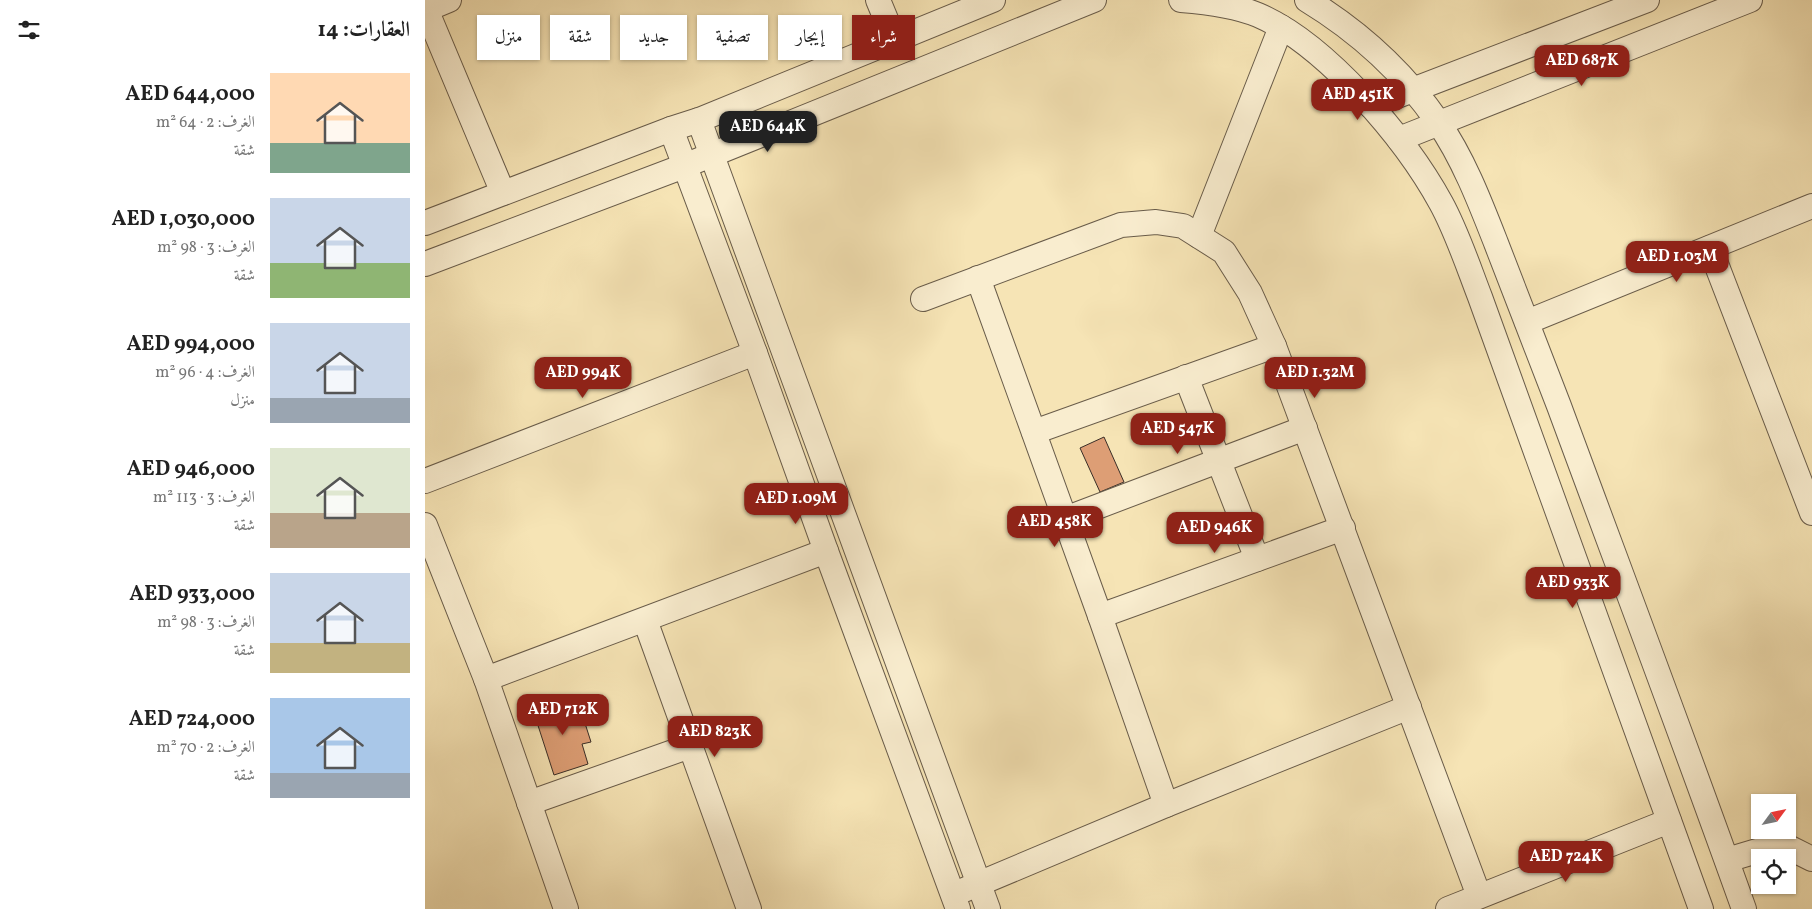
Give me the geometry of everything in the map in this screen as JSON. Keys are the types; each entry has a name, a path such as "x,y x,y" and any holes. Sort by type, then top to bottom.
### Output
{"street":[{"path":"449,0 425,9 503,193"},
{"path":"879,0 885,15"},
{"path":"915,33 993,0"},
{"path":"425,264 713,155 1094,0"},
{"path":"1181,0 1210,3 1257,14 1281,27 1325,60 1371,106 1399,139 1441,204 1481,297 1701,909"},
{"path":"1307,0 1350,30 1382,57 1413,90 1439,123 1454,148 1479,201 1527,322 1745,909"},
{"path":"1371,106 1647,0"},
{"path":"1399,139 1750,0"},
{"path":"1199,236 1281,27"},
{"path":"425,223 699,120 852,58"},
{"path":"699,120 988,909"},
{"path":"671,129 755,353 955,902 979,885 1166,805 1409,707"},
{"path":"1527,322 1812,206"},
{"path":"923,299 1121,225 1156,222 1183,226 1224,252 1250,293 1274,346 1479,896"},
{"path":"1710,248 1812,513"},
{"path":"978,278 1166,805"},
{"path":"1034,432 1274,346"},
{"path":"425,481 755,353"},
{"path":"1186,377 1257,559"},
{"path":"1065,519 1305,428"},
{"path":"425,524 486,680 566,909"},
{"path":"1100,616 1343,528"},
{"path":"486,680 826,551"},
{"path":"645,620 749,909"},
{"path":"529,803 690,746"},
{"path":"1448,909 1669,821"},
{"path":"1727,860 1767,848 1790,848 1812,859"}],"building":[{"path":"1104,437 1124,482 1100,492 1080,448"},
{"path":"569,698 575,718 583,717 591,742 582,744 588,764 554,775 533,710"}]}
